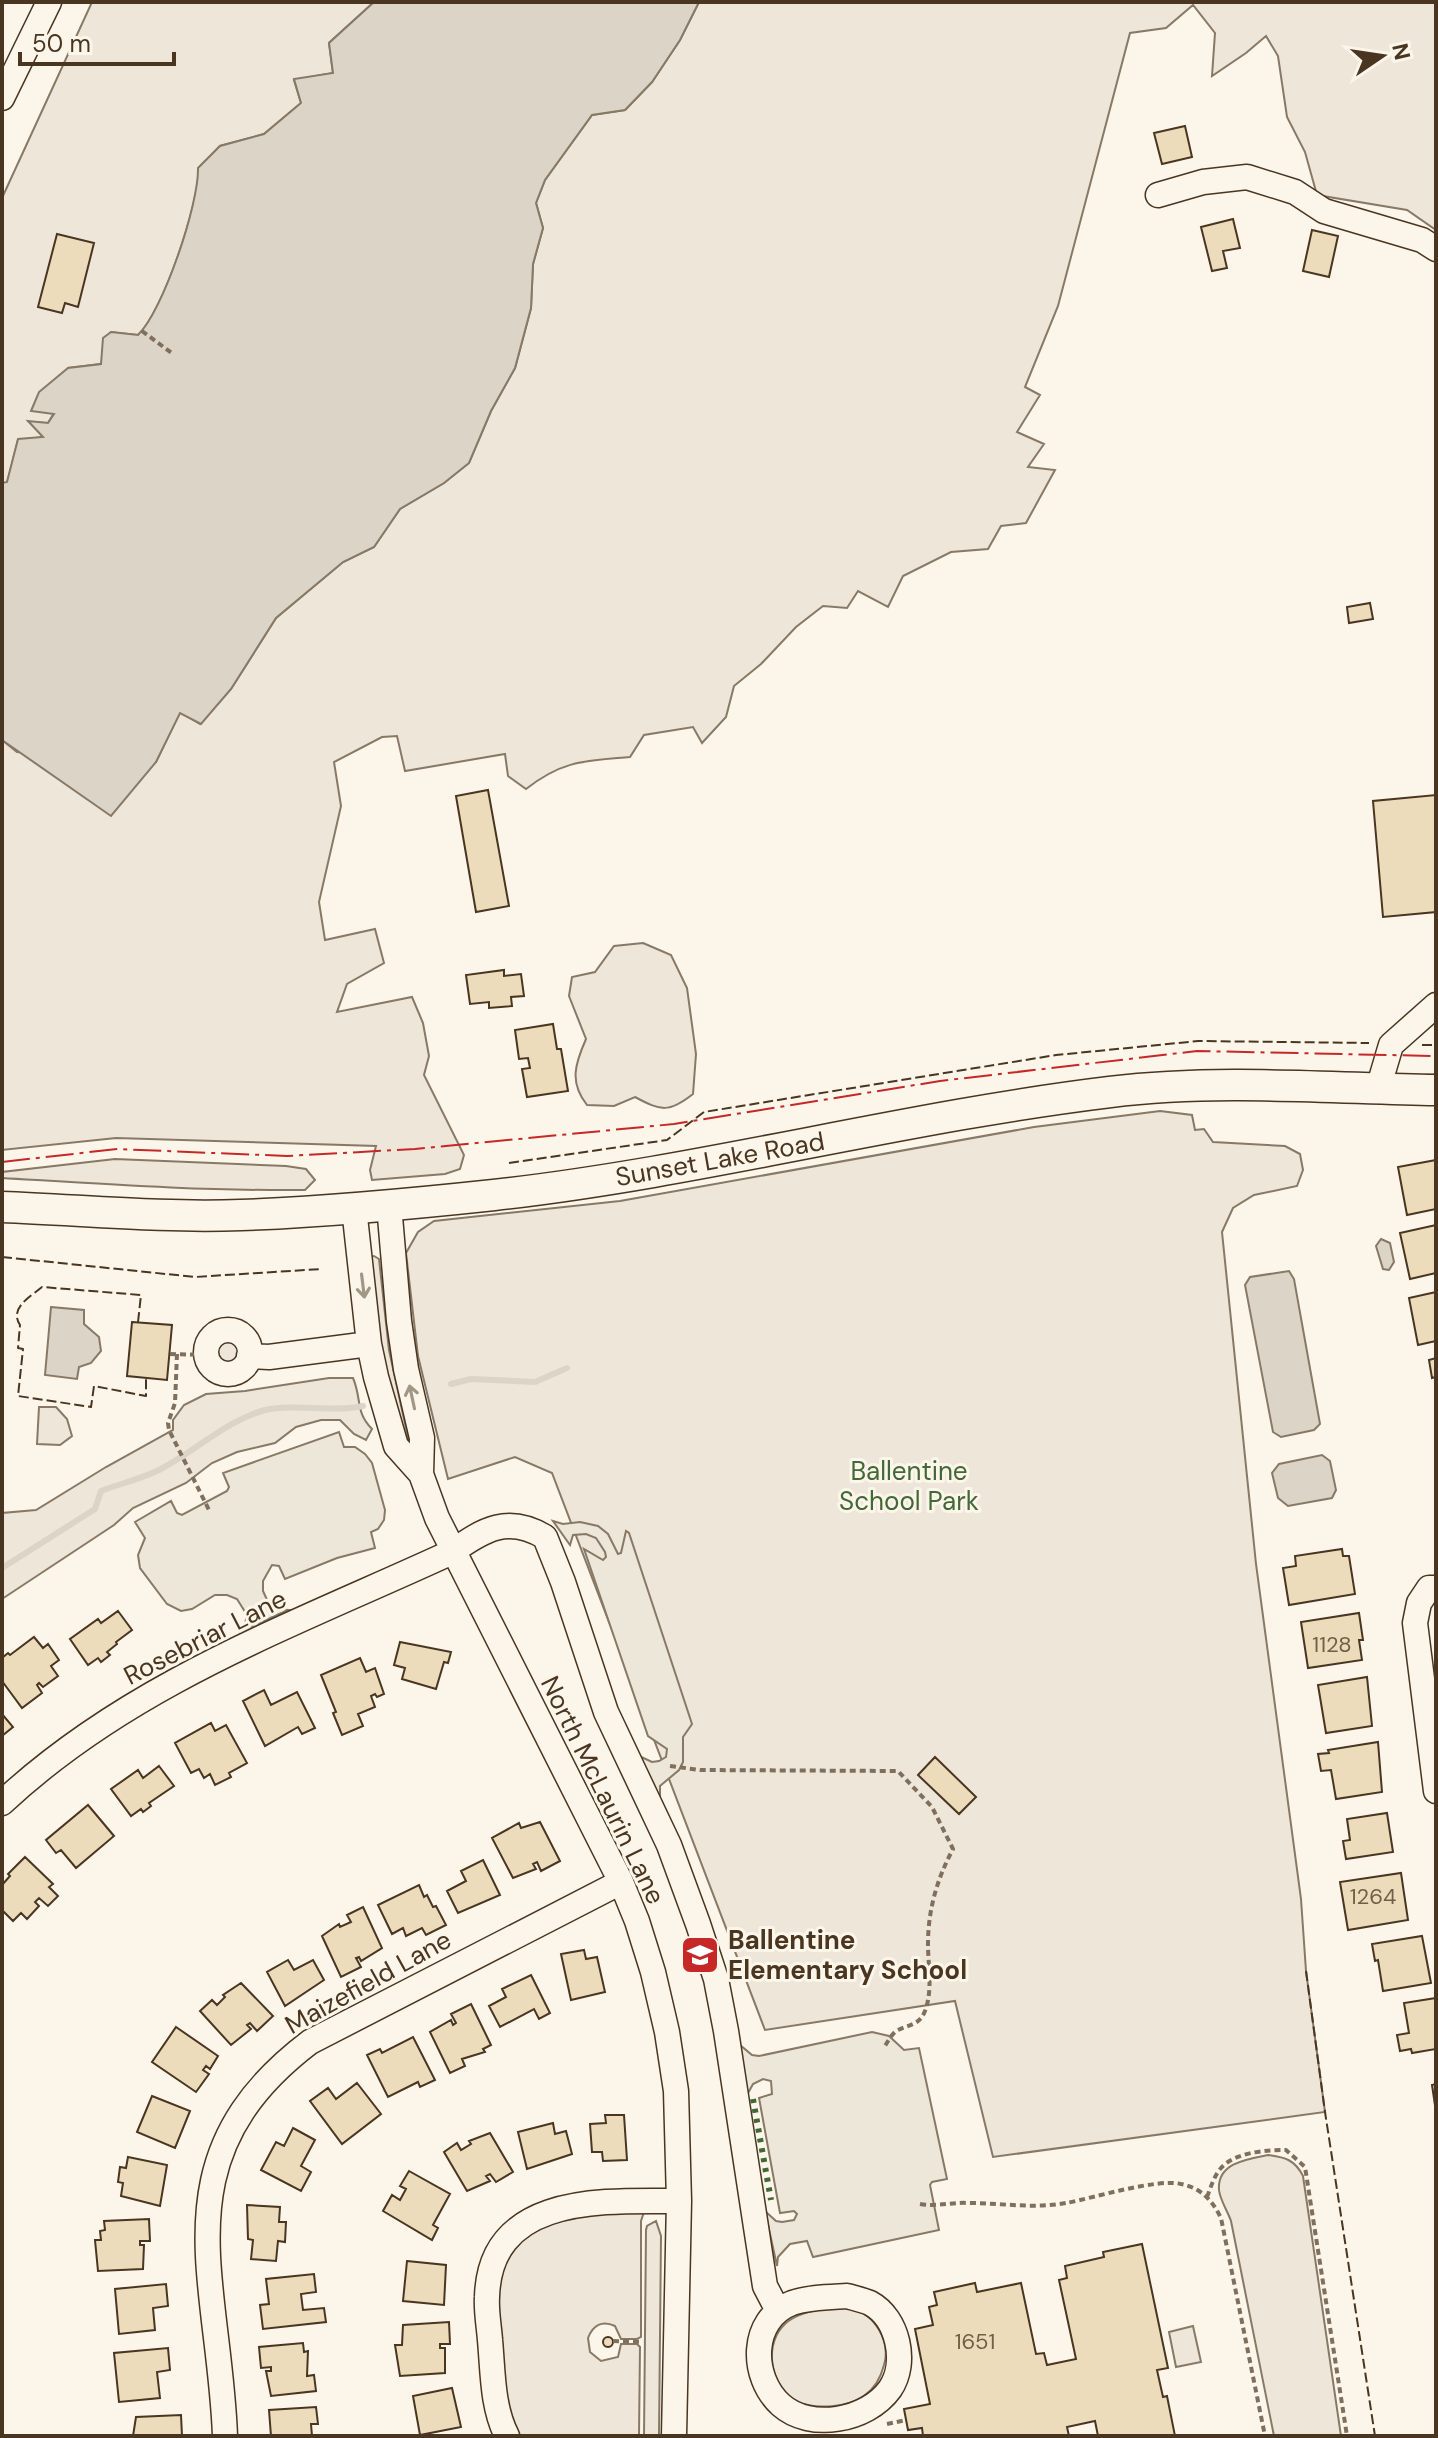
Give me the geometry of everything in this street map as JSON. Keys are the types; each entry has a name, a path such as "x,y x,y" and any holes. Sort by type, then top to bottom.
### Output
{"main road":[{"name":"Sunset Lake Road","path":"2,1207 162,1216 354,1208 561,1187 1110,1092 1222,1083 1436,1090"}],"street":[{"path":"2,98 49,2"},
{"path":"1158,195 1203,182 1247,177 1295,192 1324,211 1422,240 1436,249"},
{"path":"1378,1089 1391,1045 1436,1005"},
{"name":"North McLaurin Lane","path":"389,1205 402,1337 422,1438 421,1474"},
{"name":"North McLaurin Lane","path":"354,1208 369,1344 396,1446 421,1474 452,1552 621,1882 645,1946 667,2032 676,2091 679,2201 674,2436"},
{"path":"227,1329 235,1330 249,1345 244,1368 229,1374 213,1368 206,1355 206,1347 213,1334 227,1329"},
{"path":"249,1356 269,1357 369,1344"},
{"name":"Rosebriar Lane","path":"2,1803 25,1781 87,1734 209,1661 452,1552 479,1533 516,1525 545,1537 606,1712 669,1845 716,1979 765,2286 778,2311"},
{"path":"1433,1588 1419,1603 1415,1623 1429,1682 1436,1791"},
{"name":"Maizefield Lane","path":"225,2436 206,2241 208,2202 216,2165 229,2130 252,2095 280,2065 310,2042 621,1882"},
{"path":"507,2436 495,2399 487,2297 491,2269 516,2229 537,2215 576,2205 679,2201"},
{"path":"847,2296 871,2304 889,2320 899,2343 898,2369 890,2389 873,2405 856,2414 817,2421 796,2417 779,2404 767,2389 760,2371 759,2348 764,2325 778,2311 793,2303 817,2298 847,2296"}],"path":[{"path":"142,331 173,354"},
{"path":"170,1354 206,1355"},
{"path":"177,1354 175,1403 168,1423 210,1512"},
{"path":"670,1766 700,1770 898,1771 932,1807 953,1849 941,1873 931,1906 929,1997 917,2024 894,2032 885,2046"},
{"path":"1207,2197 1218,2170 1229,2161 1243,2156 1286,2150 1305,2167 1347,2436"},
{"path":"920,2204 934,2207 969,2203 1038,2208 1177,2182 1196,2188 1207,2197 1221,2218 1265,2436"},
{"path":"613,2341 643,2342"}],"green space":[{"path":"92,2 374,2 329,43 333,73 294,80 301,103 264,134 220,146 199,168 193,206 178,256 148,323 138,335 111,332 101,364 68,368 48,423 29,422 44,437 18,440 7,483 2,483 2,198"},
{"path":"699,2 1436,2 1436,230 1407,210 1317,195 1305,152 1287,117 1278,56 1266,36 1212,76 1215,33 1193,5 1166,28 1130,33 1058,306 1025,387 1040,395 1017,432 1044,444 1028,467 1055,470 1026,523 1001,526 988,549 951,552 903,576 888,607 858,591 847,608 823,606 796,627 761,664 734,686 726,717 702,743 693,727 644,735 630,757 563,767 526,789 508,776 505,754 405,771 397,736 382,737 334,762 341,806 319,902 325,940 375,929 384,963 347,984 337,1012 412,997 423,1023 429,1056 424,1075 464,1155 460,1169 445,1174 372,1180 370,1170 376,1146 116,1138 2,1150 2,740 17,752 156,762 180,712 200,724 231,689 276,618 343,562 374,547 400,509 444,483 469,463 491,411 515,368 531,308 533,264 543,228 536,203 545,180 592,115 625,110 652,82 680,40"},
{"path":"643,943 671,955 687,988 696,1054 693,1094 665,1108 635,1097 614,1106 587,1105 576,1081 577,1065 586,1039 569,996 572,977 595,972 614,946"},
{"name":"Ballentine School Park","path":"1160,1111 1192,1115 1195,1130 1204,1129 1213,1142 1285,1146 1300,1154 1303,1170 1297,1186 1254,1195 1233,1208 1222,1232 1256,1564 1301,1899 1306,1971 1325,2112 993,2157 955,2001 765,2030 552,1473 515,1457 448,1479 418,1356 406,1253 418,1232 434,1221 620,1201 1034,1127"},
{"path":"115,1159 286,1166 306,1169 315,1180 305,1190 267,1190 2,1178 2,1172"},
{"path":"370,1257 379,1259 389,1350 409,1442 406,1445 380,1349"},
{"path":"227,1339 236,1343 240,1352 236,1361 227,1365 218,1361 214,1352 218,1343"},
{"path":"329,1378 353,1378 361,1411 372,1429 366,1440 354,1434 340,1420 321,1420 296,1427 275,1443 237,1452 212,1463 186,1483 133,1508 114,1525 2,1599 2,1513 36,1510 173,1430 173,1420 184,1405 206,1394"},
{"path":"39,1407 56,1407 67,1419 72,1436 60,1445 37,1444"},
{"path":"1268,2155 1289,2160 1303,2176 1341,2436 1274,2436 1231,2221 1219,2190 1220,2181 1228,2168"},
{"path":"644,2212 641,2221 641,2337 621,2339 615,2326 602,2324 592,2330 588,2338 590,2352 601,2361 618,2357 621,2344 637,2344 640,2347 639,2436 518,2436 508,2414 496,2297 505,2262 523,2236 575,2214"},
{"path":"656,2221 661,2236 659,2436 644,2436 646,2230"},
{"path":"826,2307 851,2308 867,2316 883,2338 886,2356 879,2378 864,2396 841,2405 822,2407 798,2402 789,2396 777,2379 772,2357 776,2336 786,2323 802,2314"},
{"path":"1193,2326 1201,2362 1176,2367 1169,2332"}],"shaded area":[{"path":"374,2 699,2 680,40 652,82 625,110 592,115 545,180 536,203 543,228 533,264 531,308 515,368 491,411 469,463 444,483 400,509 374,547 343,562 276,618 231,689 201,724 180,713 156,762 111,816 2,740 2,483 7,482 18,439 43,437 28,421 48,423 54,414 31,411 39,392 68,368 101,364 103,338 111,332 138,335 148,322 178,256 193,206 198,168 220,146 264,134 301,103 294,79 333,73 329,43"},
{"path":"1381,1239 1390,1243 1394,1262 1389,1270 1383,1269 1376,1246"},
{"path":"1289,1271 1294,1279 1320,1424 1314,1430 1281,1437 1273,1432 1245,1285 1250,1277"},
{"path":"51,1307 84,1310 84,1324 99,1337 101,1351 91,1363 79,1367 77,1379 45,1375"},
{"path":"339,1432 344,1447 355,1447 372,1463 385,1510 384,1520 378,1529 371,1532 375,1548 337,1558 285,1579 279,1566 272,1565 263,1581 263,1591 268,1602 277,1609 288,1610 239,1632 247,1615 237,1599 227,1595 215,1595 192,1609 181,1611 167,1604 140,1568 138,1555 145,1538 135,1522 171,1501 177,1513 182,1515 227,1491 229,1487 223,1473"},
{"path":"1322,1455 1330,1461 1336,1490 1332,1498 1288,1506 1278,1498 1272,1473 1279,1464"},
{"path":"553,1521 598,1526 608,1534 618,1554 621,1553 626,1531 629,1533 692,1724 683,1737 683,1762 679,1770 660,1786 660,1800 637,1755 652,1762 659,1761 666,1757 667,1749 648,1736 584,1549 603,1560 605,1552 596,1538 586,1534 573,1535 570,1545"},
{"path":"872,2032 889,2036 904,2050 919,2048 947,2179 930,2185 939,2230 813,2257 807,2241 790,2244 778,2257 777,2266 765,2211 776,2221 782,2222 794,2220 797,2214 794,2211 780,2213 759,2098 772,2094 771,2081 763,2079 753,2084 747,2095 740,2045 752,2055 759,2056"}],"building":[{"path":"1185,126 1192,157 1162,164 1154,133"},
{"path":"1233,219 1240,248 1223,251 1227,268 1212,271 1201,227"},
{"path":"1312,230 1338,236 1329,277 1303,271"},
{"path":"57,234 94,243 78,307 65,303 62,313 38,307"},
{"path":"1370,603 1373,619 1349,623 1347,607"},
{"path":"488,790 509,906 476,912 456,796"},
{"path":"1436,795 1436,912 1383,917 1373,801"},
{"path":"504,970 504,976 521,974 524,996 511,997 512,1006 489,1008 489,1002 470,1004 466,975"},
{"path":"553,1024 568,1091 527,1097 522,1069 530,1068 528,1058 519,1059 515,1030"},
{"path":"1436,1160 1436,1209 1407,1215 1398,1167"},
{"path":"1436,1225 1436,1273 1410,1279 1400,1233"},
{"path":"1436,1292 1436,1341 1418,1345 1409,1298"},
{"path":"132,1322 172,1325 167,1380 127,1376"},
{"path":"1436,1358 1436,1377 1432,1378 1429,1360"},
{"path":"1342,1549 1343,1556 1349,1556 1355,1594 1289,1605 1283,1568 1296,1566 1295,1556"},
{"path":"118,1611 132,1630 107,1652 110,1655 101,1662 98,1658 88,1665 70,1639 98,1619 101,1623"},
{"path":"1359,1613 1362,1660 1308,1668 1301,1622"},
{"path":"34,1637 43,1648 48,1644 59,1660 51,1666 58,1676 43,1687 39,1683 37,1685 42,1693 22,1708 2,1681 2,1658"},
{"path":"400,1642 451,1652 448,1663 444,1662 436,1689 402,1679 405,1668 394,1665"},
{"path":"360,1658 366,1672 375,1668 384,1694 371,1696 375,1707 358,1714 363,1726 342,1735 321,1675"},
{"path":"1367,1677 1372,1726 1326,1733 1318,1685"},
{"path":"264,1690 271,1705 297,1692 315,1728 302,1734 298,1727 265,1746 243,1701"},
{"path":"2,1714 13,1727 2,1736"},
{"path":"211,1723 215,1731 226,1725 247,1763 229,1773 231,1777 215,1785 210,1774 204,1778 199,1769 191,1773 175,1743"},
{"path":"1378,1742 1382,1792 1336,1799 1331,1770 1321,1771 1318,1754"},
{"path":"935,1757 976,1797 959,1814 918,1775"},
{"path":"159,1766 174,1786 149,1803 151,1806 143,1812 141,1809 131,1816 111,1789 138,1770 143,1778"},
{"path":"88,1805 114,1836 76,1868 61,1850 56,1853 46,1840"},
{"path":"1387,1813 1393,1852 1346,1859 1343,1841 1350,1840 1347,1819"},
{"path":"540,1822 560,1861 541,1871 537,1862 533,1864 536,1869 513,1878 492,1838 519,1823 521,1828"},
{"path":"25,1857 53,1884 49,1887 58,1896 48,1906 39,1898 35,1902 39,1906 27,1919 21,1913 13,1921 2,1910 2,1885"},
{"path":"483,1860 500,1895 458,1913 447,1891 466,1881 461,1871"},
{"path":"1401,1873 1408,1920 1348,1930 1340,1882"},
{"path":"419,1885 424,1897 427,1895 433,1907 436,1906 446,1925 426,1935 422,1928 406,1936 403,1928 392,1934 378,1905"},
{"path":"363,1907 382,1948 361,1961 359,1957 356,1958 361,1967 341,1977 322,1936 339,1924 340,1927 351,1922 347,1915"},
{"path":"1422,1936 1431,1983 1383,1991 1372,1944"},
{"path":"584,1950 586,1959 597,1957 605,1992 571,2000 561,1954"},
{"path":"288,1960 294,1970 313,1960 324,1980 285,2006 267,1972"},
{"path":"531,1975 550,2013 539,2019 534,2009 500,2027 489,2006 506,1997 502,1989"},
{"path":"241,1983 273,2016 257,2031 250,2023 247,2025 251,2029 231,2045 200,2011 212,2000 217,2005 225,1997 223,1995"},
{"path":"1436,1998 1436,2049 1412,2053 1411,2049 1400,2051 1397,2035 1409,2033 1404,2003"},
{"path":"471,2004 491,2045 483,2049 485,2052 462,2059 465,2066 450,2073 430,2032 451,2020 453,2025 456,2023 451,2014"},
{"path":"176,2027 218,2056 210,2069 206,2066 203,2070 209,2074 196,2092 152,2062"},
{"path":"413,2037 435,2080 420,2087 418,2082 388,2097 367,2055 380,2049 382,2053"},
{"path":"357,2083 381,2114 342,2144 310,2101 328,2088 336,2099"},
{"path":"1436,2084 1436,2112 1432,2085"},
{"path":"152,2096 190,2111 175,2148 137,2132"},
{"path":"605,2115 624,2115 627,2160 603,2161 602,2152 592,2152 590,2124 606,2123"},
{"path":"553,2123 555,2134 566,2131 572,2154 527,2169 518,2132"},
{"path":"293,2128 315,2140 301,2166 311,2172 301,2191 261,2170 276,2142 284,2146"},
{"path":"490,2133 513,2172 496,2182 490,2174 486,2176 490,2181 467,2191 444,2152 457,2143 461,2150 471,2144 469,2141"},
{"path":"128,2157 167,2165 160,2206 121,2196 123,2183 118,2182 120,2167 126,2168"},
{"path":"409,2171 450,2194 433,2225 438,2228 432,2240 383,2211 392,2195 400,2200 406,2189 400,2186"},
{"path":"247,2205 280,2207 279,2222 286,2222 285,2242 278,2241 276,2261 251,2259 253,2240 248,2239"},
{"path":"149,2219 150,2241 140,2241 140,2245 144,2245 143,2269 98,2271 95,2240 101,2240 104,2221"},
{"path":"1142,2244 1168,2368 1157,2370 1163,2397 1167,2396 1175,2436 1098,2436 1095,2421 1067,2427 1069,2436 923,2436 922,2428 908,2430 904,2409 930,2404 915,2329 933,2325 929,2307 937,2305 934,2292 975,2283 977,2292 1021,2283 1036,2354 1044,2353 1047,2365 1076,2359 1059,2280 1067,2278 1065,2266 1104,2257 1103,2252"},
{"path":"407,2261 446,2265 444,2305 403,2301"},
{"path":"314,2274 316,2292 301,2294 303,2310 324,2308 326,2322 263,2329 260,2305 269,2304 266,2279"},
{"path":"166,2284 168,2306 153,2308 155,2330 119,2334 115,2289"},
{"path":"449,2322 450,2344 440,2344 440,2348 445,2348 445,2373 400,2376 395,2345 402,2345 403,2325"},
{"path":"608,2337 613,2342 608,2347 603,2342"},
{"path":"303,2343 304,2352 308,2351 307,2376 314,2375 316,2391 271,2396 266,2371 271,2371 271,2367 261,2368 259,2347"},
{"path":"168,2348 170,2370 157,2372 160,2398 119,2402 114,2353"},
{"path":"452,2388 461,2427 420,2435 413,2396"},
{"path":"316,2407 318,2424 311,2424 312,2436 271,2436 269,2410"},
{"path":"181,2415 182,2436 133,2436 136,2417"}],"waterway":[{"path":"451,1384 471,1379 535,1382 567,1368"},
{"path":"2,1568 95,1509 101,1491 159,1470 237,1421 277,1408 339,1409 363,1406"}],"hedge":[{"path":"753,2099 771,2200"}],"fence":[{"path":"509,1163 667,1140 704,1112 1056,1055 1198,1041 1369,1043"},
{"path":"1422,1045 1436,1045"},
{"path":"2,1257 195,1277 322,1269"},
{"path":"138,1322 141,1295 42,1287 22,1303 17,1313 20,1325 18,1348 23,1349 18,1396 91,1407 94,1386 146,1396 146,1378"},
{"path":"1306,1971 1375,2436"}],"power":[{"path":"2,1162 117,1149 287,1156 415,1149 674,1124 940,1081 1197,1051 1436,1056"}],"place":[{"name":"Ballentine Elementary School","path":"700,1955"}]}
